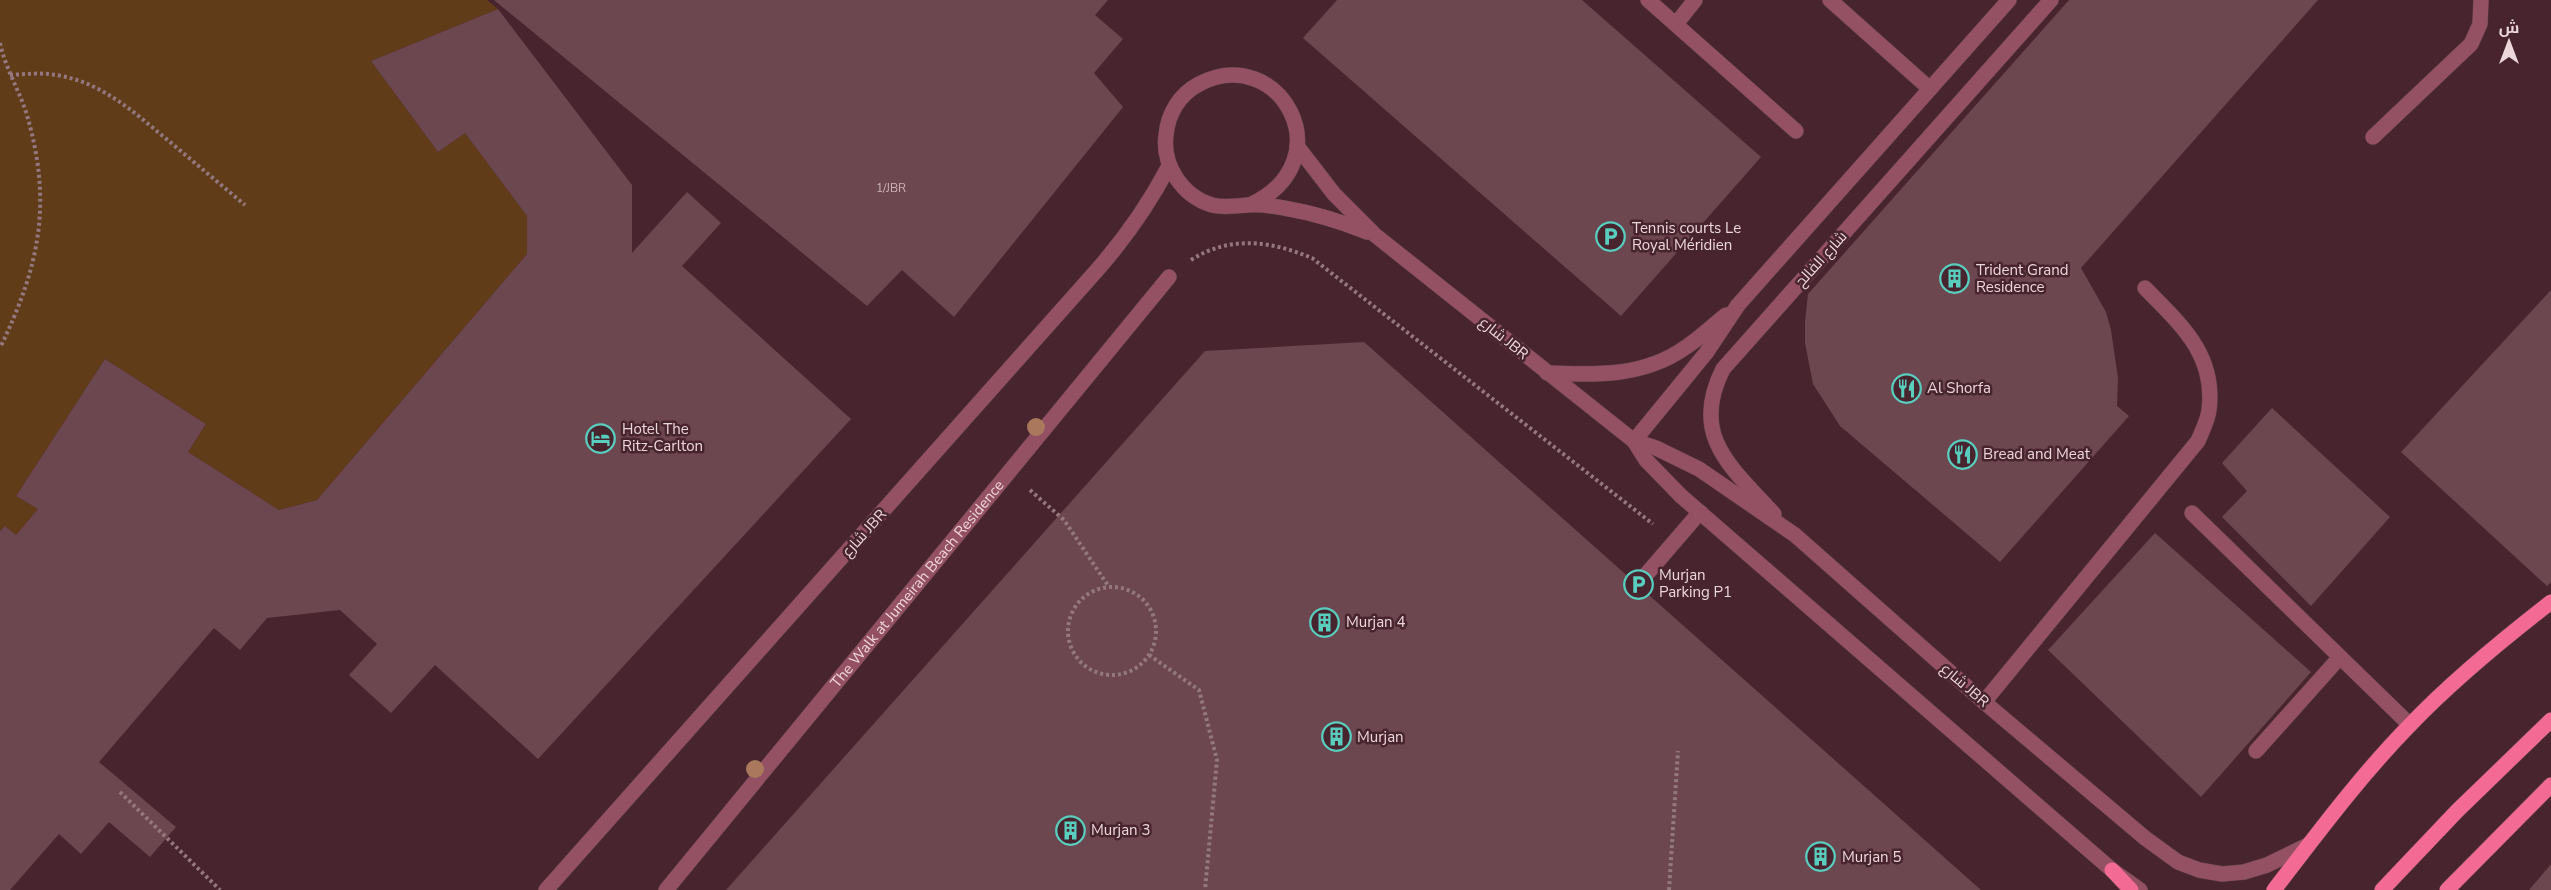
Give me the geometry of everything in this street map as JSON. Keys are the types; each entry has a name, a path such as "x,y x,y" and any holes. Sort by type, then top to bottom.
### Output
{"main road":[{"path":"2274,890 2356,785 2410,725 2463,675 2551,602"},
{"path":"2382,890 2457,811 2551,720"},
{"path":"2447,890 2551,785"},
{"path":"2112,870 2131,890"}],"street":[{"path":"1648,0 1796,131"},
{"path":"1676,24 1695,0"},
{"path":"1830,0 1930,89"},
{"name":"شارع الفالح","path":"1634,441 1706,353 1738,305 2009,0"},
{"name":"شارع الفالح","path":"1795,535 1729,465 1719,451 1710,418 1711,401 1716,384 1729,363 2051,0"},
{"path":"2373,136 2471,44 2480,24 2481,0"},
{"name":"شارع JBR","path":"1250,205 1268,196 1283,183 1293,166 1298,146 1296,124 1287,105 1272,88 1253,78 1231,75 1210,78 1191,88 1176,104 1167,124 1165,146 1169,166 1179,183 1194,196 1211,205 1231,207 1250,205 1314,214 1376,235"},
{"name":"شارع JBR","path":"1298,146 1334,194 1376,235 1634,441 1646,460 1700,512 2112,870 2140,890"},
{"name":"شارع JBR","path":"546,890 1126,238 1149,203 1169,166"},
{"name":"The Walk at Jumeirah Beach Residence","path":"666,890 1169,277"},
{"path":"1984,702 2198,441 2209,411 2210,381 2201,352 2182,327 2145,288"},
{"path":"1547,373 1598,375 1621,373 1644,367 1666,359 1686,347 1738,305"},
{"name":"شارع JBR","path":"1634,441 1656,448 1699,469 1795,535 1984,702 2145,838 2178,862 2199,870 2222,874 2244,872 2267,865 2308,845"},
{"path":"1638,584 1700,512"},
{"path":"2192,513 2410,725"},
{"path":"2256,751 2340,657"}],"path":[{"path":"0,43 24,108 34,142 40,178 40,214 36,251 27,286 0,348"},
{"path":"10,75 35,73 61,76 85,83 108,94 130,109 245,205"},
{"path":"1169,277 1194,258 1222,247 1253,242 1283,246 1312,258 1675,541"},
{"path":"1010,471 1064,520 1109,587"},
{"path":"1109,587 1124,589 1138,595 1149,606 1155,620 1156,635 1149,655 1144,662 1131,671 1117,675 1095,671 1077,657 1070,646 1068,632 1069,619 1075,607 1084,597 1095,590 1109,587"},
{"path":"1149,655 1199,690 1217,760 1205,890"},
{"path":"1669,890 1678,751"},
{"path":"120,792 220,890"}],"shaded area":[{"path":"0,0 487,0 498,9 371,61 438,152 465,133 527,216 527,254 317,500 279,510 188,452 206,424 105,359 16,496 38,509 16,535 5,526 0,531"}],"building":[{"path":"494,0 1108,0 1095,15 1123,39 1094,73 1123,107 954,317 902,270 867,306"},
{"name":"Tennis courts Le Royal Méridien","path":"1337,0 1582,0 1761,157 1621,316 1303,38"},
{"name":"Trident Grand Residence","path":"2069,0 2318,0 2081,268 2106,312 2118,378 2117,406 2129,416 2000,562 1840,426 1813,384 1805,343 1808,294"},
{"name":"Hotel The Ritz-Carlton","path":"498,9 632,185 632,253 687,192 721,223 682,266 851,419 538,759 435,665 391,713 349,675 377,644 340,610 267,618 240,650 214,628 99,762 176,827 150,857 109,822 81,854 59,834 10,890 0,890 0,531 5,526 16,535 38,509 16,496 105,359 206,424 188,452 279,510 317,500 527,254 527,216 465,133 438,152 371,61"},
{"path":"2551,290 2551,582 2547,586 2401,452"},
{"name":"Murjan","path":"1364,342 1981,890 726,890 1205,351"},
{"path":"2272,408 2390,517 2311,606 2222,517 2247,491 2222,463"},
{"path":"2155,533 2311,672 2201,797 2048,650"},
{"path":"2551,864 2551,890 2529,890"}],"place":[{"name":"Tennis courts Le Royal Méridien","path":"1611,237"},
{"name":"Trident Grand Residence","path":"1955,279"},
{"name":"Al Shorfa","path":"1906,388"},
{"name":"Hotel The Ritz-Carlton","path":"601,438"},
{"name":"Bread and Meat","path":"1962,454"},
{"name":"Murjan Parking P1","path":"1638,584"},
{"name":"Murjan 4","path":"1325,622"},
{"name":"Murjan","path":"1336,737"},
{"name":"Murjan 3","path":"1070,830"},
{"name":"Murjan 5","path":"1821,857"}]}
